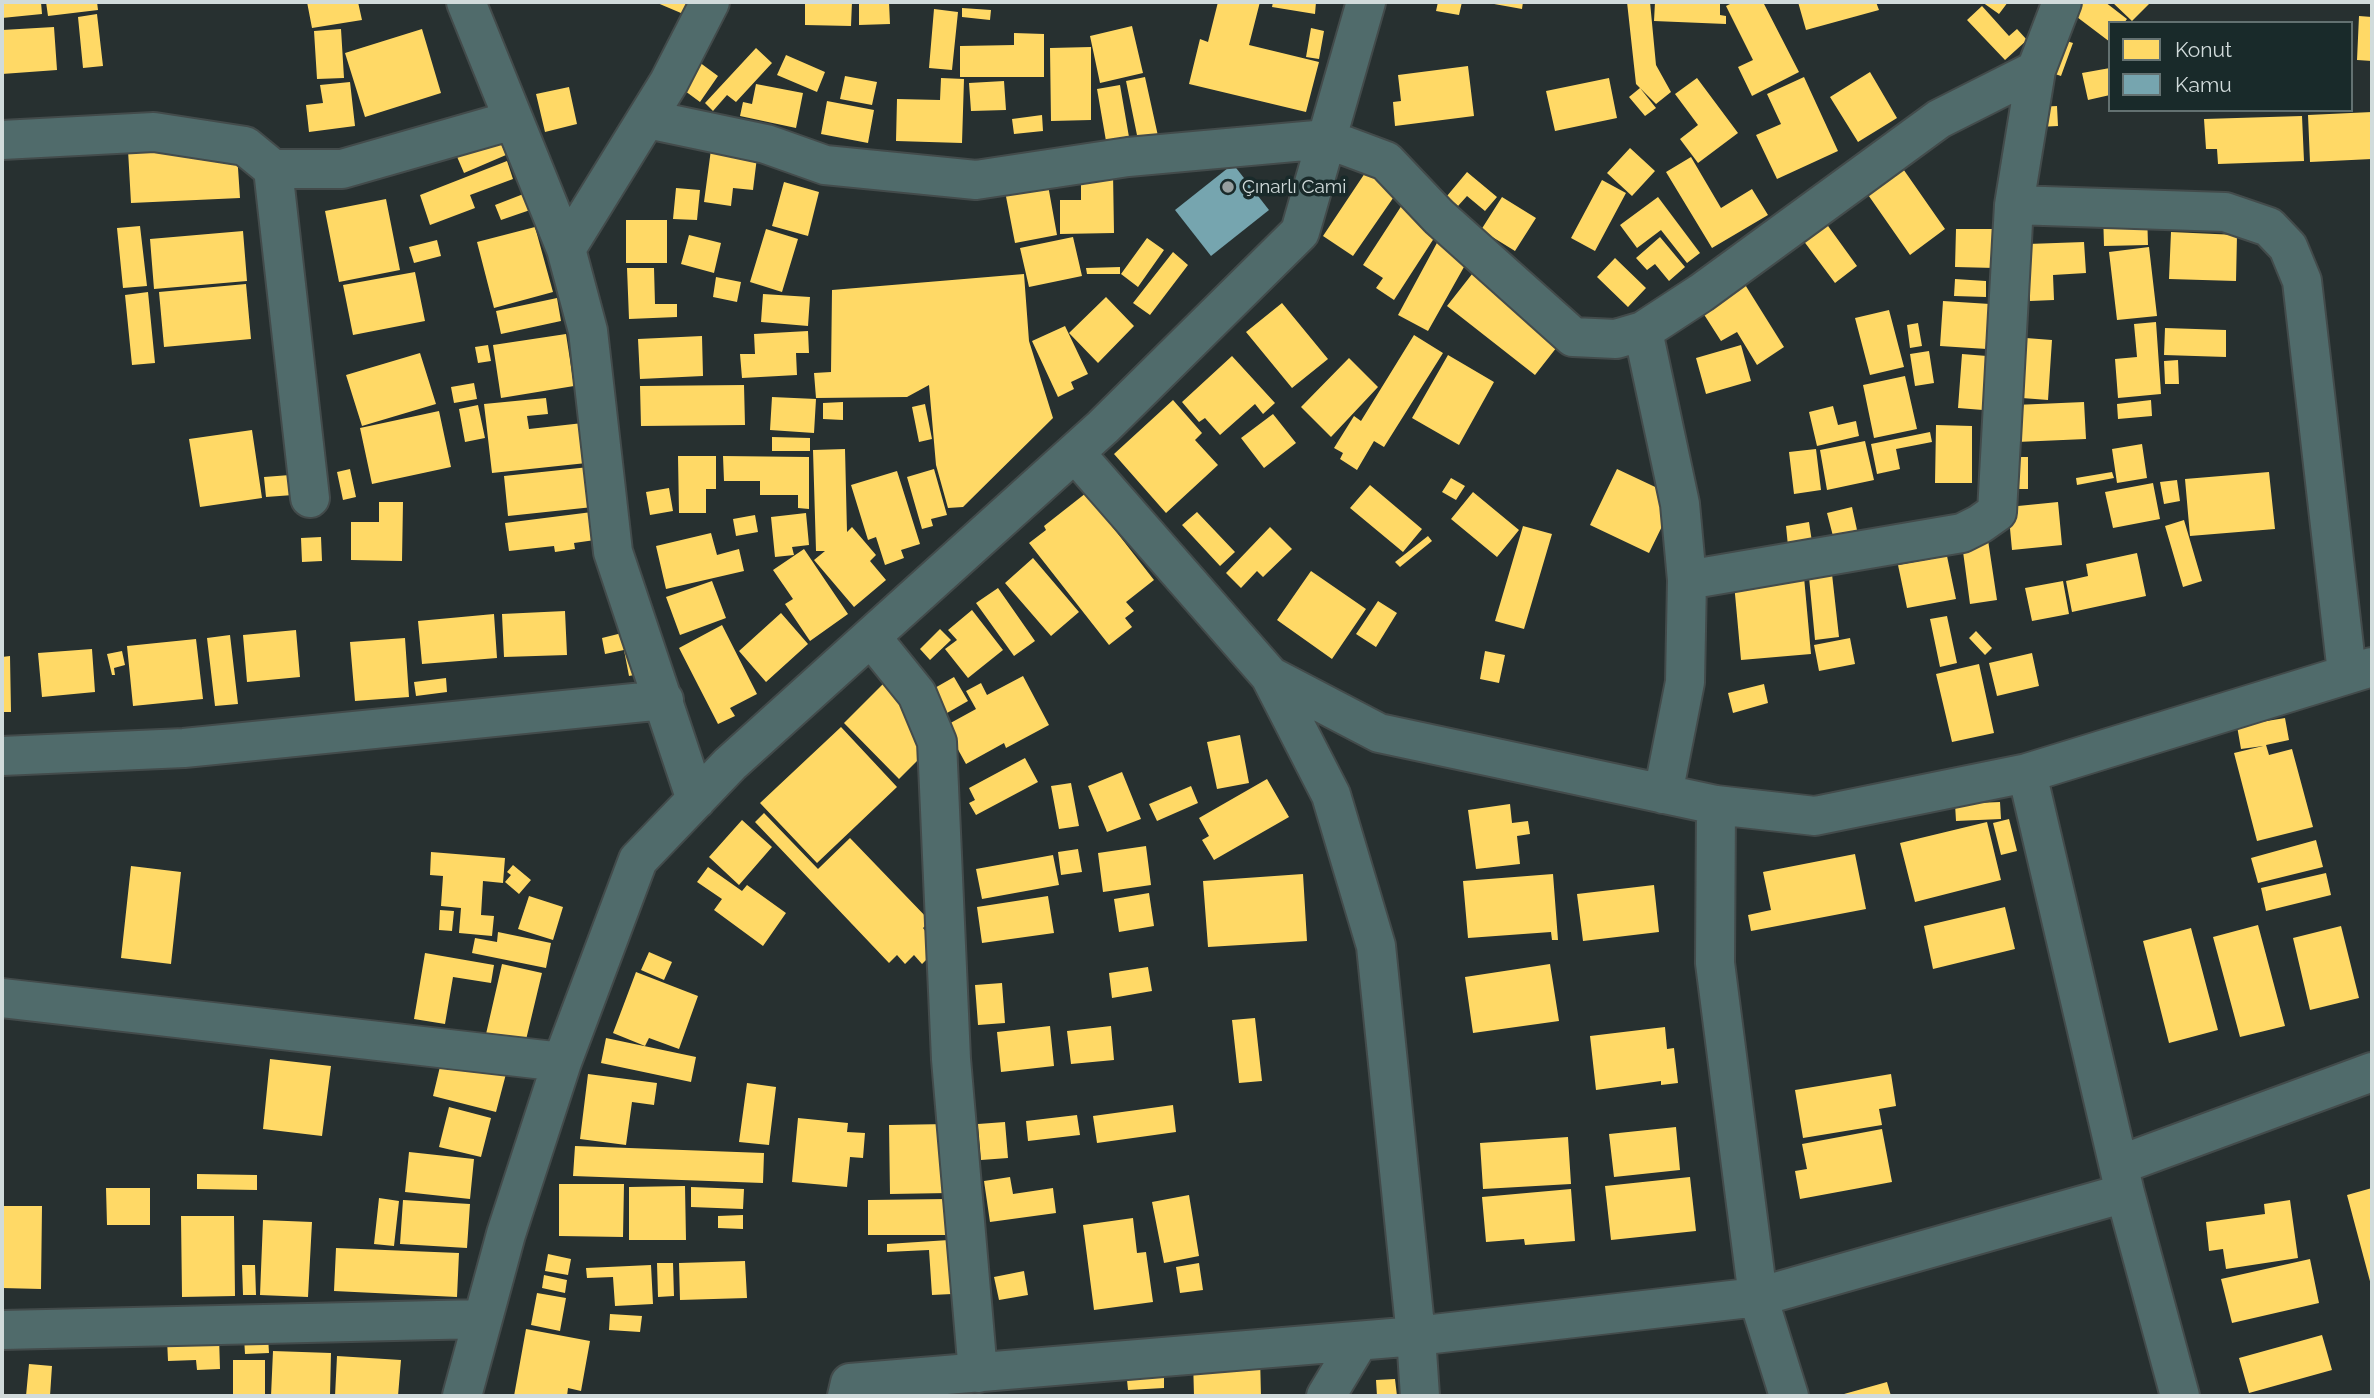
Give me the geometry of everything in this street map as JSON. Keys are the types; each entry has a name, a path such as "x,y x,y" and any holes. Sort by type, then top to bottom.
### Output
{"street":[{"path":"466,2 566,249 588,331 613,552 696,800"},
{"path":"566,249 669,82 710,2"},
{"path":"462,1396 506,1234 562,1062 638,860 730,764 1075,453 1300,232 1366,2"},
{"path":"1688,580 1962,534 1997,512 2014,205 2036,70 2062,2"},
{"path":"647,119 766,144 825,165 976,180 1128,157 1327,139 1386,161 1439,217 1573,337 1616,339 1643,331 1701,293 1939,119 2036,70"},
{"path":"2,140 154,132 245,146 273,169 342,169 513,120"},
{"path":"273,169 310,498"},
{"path":"1270,676 1379,733 1716,804 1815,816 2027,773 2360,670 2302,281 2288,247 2269,227 2225,212 2014,205"},
{"path":"1643,331 1680,504 1688,580 1685,682 1663,793"},
{"path":"1075,453 1270,676 1331,795 1376,946 1420,1396"},
{"path":"871,637 917,694 937,742 951,1059 978,1373"},
{"path":"2,756 184,748 664,700"},
{"path":"2027,773 2122,1179 2180,1396"},
{"path":"1716,804 1715,962 1758,1297 1789,1396"},
{"path":"2,998 562,1062"},
{"path":"847,1396 850,1383 1416,1336 1758,1297 2122,1179 2372,1073"},
{"path":"2,1330 482,1319"},
{"path":"1326,1396 1359,1341"}],"building: Konut":[{"path":"2,2 41,2 42,14 2,18"},
{"path":"46,2 97,2 98,10 48,16"},
{"path":"307,2 358,2 362,20 312,28"},
{"path":"655,2 694,2 688,16"},
{"path":"805,2 852,2 851,26 805,25"},
{"path":"859,2 889,2 890,24 859,25"},
{"path":"1218,2 1260,2 1249,45 1319,62 1306,112 1189,84 1200,39 1208,42"},
{"path":"1273,2 1316,2 1315,14 1272,7"},
{"path":"1438,2 1462,2 1459,15 1436,11"},
{"path":"1483,2 1523,2 1522,9"},
{"path":"1627,2 1650,2 1656,65 1671,92 1656,104 1636,84"},
{"path":"1655,2 1720,2 1720,15 1726,16 1726,24 1654,21"},
{"path":"1734,2 1763,2 1799,72 1752,96 1738,67 1753,60 1726,6"},
{"path":"1798,2 1876,2 1879,10 1806,30"},
{"path":"1982,2 2008,2 1999,14"},
{"path":"2083,2 2105,2 2127,19 2108,21 2108,40 2073,14"},
{"path":"2112,2 2151,2 2132,21"},
{"path":"1982,6 2009,36 2017,29 2027,40 2005,60 1967,20"},
{"path":"962,8 991,10 990,20 962,17"},
{"path":"934,9 958,12 952,70 929,68"},
{"path":"97,14 103,66 83,68 78,17"},
{"path":"2359,16 2372,17 2372,61 2357,60"},
{"path":"1132,26 1143,73 1100,83 1090,36"},
{"path":"54,27 57,70 2,74 2,30"},
{"path":"1311,28 1324,31 1319,59 1306,57"},
{"path":"341,29 344,78 317,79 314,31"},
{"path":"422,29 441,93 365,117 345,53"},
{"path":"1014,33 1044,34 1044,77 960,77 960,46 1014,45"},
{"path":"2060,39 2073,43 2061,76 2049,72"},
{"path":"1091,47 1091,120 1051,121 1050,48"},
{"path":"756,48 772,63 736,102 727,95 713,111 705,103"},
{"path":"786,55 825,72 817,92 777,75"},
{"path":"699,62 718,76 700,102 681,88"},
{"path":"1468,66 1474,116 1395,126 1393,102 1401,101 1398,75"},
{"path":"2108,68 2108,95 2088,100 2082,73"},
{"path":"1870,72 1897,118 1858,142 1830,97"},
{"path":"845,76 877,82 872,105 840,99"},
{"path":"1145,77 1158,136 1138,140 1126,81"},
{"path":"1804,77 1838,151 1777,179 1756,135 1781,124 1767,94"},
{"path":"941,78 964,79 962,143 896,141 897,99 940,100"},
{"path":"1609,78 1617,118 1555,131 1546,91"},
{"path":"1697,78 1738,133 1698,163 1680,139 1698,125 1675,94"},
{"path":"1004,81 1006,110 971,111 969,83"},
{"path":"350,82 355,126 309,132 306,105 323,103 320,85"},
{"path":"756,84 803,93 796,128 740,116 743,102 752,104"},
{"path":"1120,85 1129,137 1106,141 1097,89"},
{"path":"569,87 577,124 545,132 536,94"},
{"path":"1640,88 1656,108 1645,116 1629,97"},
{"path":"827,101 874,110 868,143 821,134"},
{"path":"2057,106 2058,126 2038,127 2037,107"},
{"path":"2372,112 2372,159 2310,162 2308,115"},
{"path":"1042,115 1043,131 1014,134 1012,119"},
{"path":"2302,116 2304,161 2218,164 2217,149 2206,149 2204,119"},
{"path":"494,127 506,155 464,173 452,145"},
{"path":"712,142 758,149 753,190 733,188 731,206 704,202"},
{"path":"196,146 237,153 240,198 131,203 128,150"},
{"path":"1630,148 1655,171 1632,196 1607,173"},
{"path":"1691,157 1721,208 1752,189 1768,215 1712,248 1666,172"},
{"path":"507,161 513,179 470,195 475,208 430,225 420,195"},
{"path":"1899,163 1945,229 1910,255 1864,189"},
{"path":"1369,167 1400,188 1353,256 1323,236"},
{"path":"1467,172 1497,197 1485,211 1467,196 1458,206 1447,196"},
{"path":"1081,173 1113,173 1114,233 1060,234 1060,200 1081,200"},
{"path":"1046,174 1057,235 1015,243 1003,181"},
{"path":"1602,180 1626,193 1595,251 1571,238"},
{"path":"784,182 819,192 808,236 772,226"},
{"path":"676,188 700,190 697,220 673,219"},
{"path":"526,193 533,209 501,220 495,205"},
{"path":"1502,197 1536,218 1515,251 1481,230"},
{"path":"1658,197 1700,253 1687,263 1661,230 1637,248 1620,225"},
{"path":"386,199 400,270 339,282 325,211"},
{"path":"1402,205 1440,229 1394,300 1376,288 1383,278 1363,265"},
{"path":"2103,212 2147,212 2148,245 2104,246"},
{"path":"1823,219 1857,266 1835,283 1800,236"},
{"path":"626,220 667,220 667,263 626,263"},
{"path":"140,226 147,286 123,288 117,228"},
{"path":"535,227 553,292 494,308 477,242"},
{"path":"766,229 798,239 782,292 750,282"},
{"path":"1956,229 1995,229 1995,268 1955,267"},
{"path":"243,231 247,281 154,289 150,239"},
{"path":"2171,232 2237,235 2236,281 2169,279"},
{"path":"689,235 721,243 714,273 681,264"},
{"path":"1073,237 1082,276 1029,287 1020,248"},
{"path":"1660,237 1685,267 1669,281 1655,264 1647,270 1636,258"},
{"path":"1147,238 1164,250 1138,287 1121,274"},
{"path":"437,240 441,256 414,263 409,247"},
{"path":"1438,241 1469,258 1428,331 1398,315"},
{"path":"2084,242 2086,273 2053,275 2054,300 2030,301 2028,244"},
{"path":"2149,247 2157,316 2117,320 2109,252"},
{"path":"1173,252 1188,265 1150,315 1133,303"},
{"path":"1615,258 1646,288 1628,307 1597,277"},
{"path":"1120,267 1120,274 1087,274 1086,268"},
{"path":"627,268 654,268 655,304 677,304 677,317 629,319"},
{"path":"1476,269 1564,338 1535,375 1447,306"},
{"path":"415,272 425,321 353,335 343,285"},
{"path":"1024,274 1029,341 1053,418 963,507 948,508 936,465 929,385 907,397 816,398 814,373 831,372 832,290"},
{"path":"1739,275 1784,347 1757,365 1737,332 1721,341 1696,302"},
{"path":"716,277 741,282 737,302 713,297"},
{"path":"1955,279 1986,281 1986,297 1954,296"},
{"path":"246,284 251,339 164,347 159,292"},
{"path":"148,292 155,363 132,365 125,295"},
{"path":"763,294 810,297 808,326 761,322"},
{"path":"1106,297 1134,326 1098,363 1069,333"},
{"path":"557,298 561,321 501,334 496,311"},
{"path":"1943,301 1990,304 1987,349 1940,346"},
{"path":"1282,303 1328,359 1292,388 1246,332"},
{"path":"1889,310 1904,367 1870,375 1855,318"},
{"path":"2156,322 2161,394 2118,398 2115,359 2137,357 2134,324"},
{"path":"1918,323 1922,346 1910,348 1907,325"},
{"path":"1065,326 1088,374 1071,382 1074,389 1058,397 1032,341"},
{"path":"2165,328 2226,330 2226,357 2164,355"},
{"path":"808,331 809,353 796,353 797,375 742,378 740,354 755,354 754,334"},
{"path":"566,334 574,386 501,398 493,345"},
{"path":"1414,335 1443,353 1384,447 1374,441 1357,470 1340,459 1343,453 1334,448 1354,416 1361,421"},
{"path":"702,336 703,376 640,379 638,339"},
{"path":"2026,338 2052,340 2048,400 2022,398"},
{"path":"488,345 491,361 478,363 475,347"},
{"path":"1741,345 1751,381 1706,394 1696,358"},
{"path":"1929,351 1934,383 1915,386 1910,354"},
{"path":"420,353 436,404 362,426 346,375"},
{"path":"1962,354 1987,356 1983,410 1958,408"},
{"path":"1448,355 1494,382 1459,445 1412,418"},
{"path":"1232,356 1275,403 1263,414 1255,404 1220,435 1205,418 1199,422 1182,402"},
{"path":"1349,358 1378,387 1331,437 1301,407"},
{"path":"2178,360 2179,384 2165,384 2164,361"},
{"path":"1905,376 1917,429 1874,438 1863,385"},
{"path":"474,383 477,399 454,403 451,387"},
{"path":"744,385 745,425 641,426 640,386"},
{"path":"772,397 816,399 814,433 770,430"},
{"path":"546,398 548,414 527,416 529,429 592,422 596,462 492,473 484,404"},
{"path":"1173,400 1202,433 1195,440 1218,465 1166,513 1114,454"},
{"path":"2151,400 2152,416 2118,419 2117,404"},
{"path":"843,402 843,420 823,419 823,403"},
{"path":"2084,402 2086,439 2017,442 2015,405"},
{"path":"925,404 932,439 919,442 912,407"},
{"path":"478,405 485,438 465,442 459,409"},
{"path":"1833,406 1838,425 1856,421 1859,436 1817,446 1809,412"},
{"path":"439,411 451,467 372,484 360,428"},
{"path":"1273,414 1296,443 1264,468 1241,438"},
{"path":"1936,425 1972,426 1972,483 1935,483"},
{"path":"252,430 262,498 200,507 189,439"},
{"path":"1930,432 1932,442 1896,449 1900,469 1877,474 1871,444"},
{"path":"772,437 810,438 810,451 772,451"},
{"path":"1865,441 1874,480 1827,490 1820,450"},
{"path":"2142,444 2147,478 2117,483 2112,449"},
{"path":"845,449 847,532 852,527 876,555 870,561 886,580 854,607 814,560 825,551 816,551 813,450"},
{"path":"1816,449 1821,490 1794,494 1789,452"},
{"path":"678,456 716,456 716,489 706,489 706,513 679,513"},
{"path":"723,456 809,457 809,509 798,508 798,495 760,495 760,481 724,481"},
{"path":"2008,457 2028,457 2028,489 2008,489"},
{"path":"589,467 593,507 508,516 504,476"},
{"path":"350,469 356,497 343,500 337,472"},
{"path":"934,469 947,515 931,519 933,526 922,529 907,477"},
{"path":"1617,469 1668,493 1670,510 1649,553 1590,525"},
{"path":"897,471 920,544 901,550 904,558 885,565 876,537 868,540 851,485"},
{"path":"2112,472 2114,478 2077,485 2076,478"},
{"path":"2269,472 2275,529 2190,536 2185,479"},
{"path":"290,475 293,495 266,497 264,477"},
{"path":"1451,478 1465,486 1456,500 1442,492"},
{"path":"2177,480 2180,501 2164,504 2160,482"},
{"path":"2153,483 2160,519 2113,528 2105,492"},
{"path":"1370,485 1422,529 1403,552 1350,508"},
{"path":"669,488 673,511 650,515 646,492"},
{"path":"1473,492 1519,530 1497,557 1451,519"},
{"path":"1086,493 1154,580 1126,602 1134,611 1125,618 1132,627 1109,645 1029,543 1046,530 1044,526"},
{"path":"379,502 403,502 402,561 351,560 351,522 379,522"},
{"path":"2058,502 2062,545 2012,550 2008,507"},
{"path":"1852,507 1857,530 1833,536 1827,513"},
{"path":"592,512 595,540 574,543 575,549 555,552 554,546 509,551 505,523"},
{"path":"1197,512 1235,552 1220,566 1182,525"},
{"path":"806,513 809,545 792,547 794,555 775,557 771,517"},
{"path":"755,515 758,532 736,536 733,519"},
{"path":"2184,520 2202,581 2183,587 2165,526"},
{"path":"1809,522 1812,542 1788,546 1786,526"},
{"path":"1523,526 1552,534 1524,629 1495,621"},
{"path":"1270,527 1292,549 1263,577 1257,571 1241,588 1226,573"},
{"path":"711,533 717,555 739,549 744,571 666,589 656,546"},
{"path":"1428,536 1432,541 1400,567 1395,562"},
{"path":"321,537 322,561 302,562 301,538"},
{"path":"1988,540 1997,600 1970,604 1962,544"},
{"path":"804,549 848,614 810,641 785,604 793,599 773,570"},
{"path":"2137,553 2146,596 2072,612 2066,581 2088,576 2086,564"},
{"path":"1947,556 1956,599 1907,608 1898,565"},
{"path":"1033,558 1079,612 1051,636 1005,583"},
{"path":"1311,571 1366,609 1332,659 1277,620"},
{"path":"1832,574 1839,637 1815,640 1809,577"},
{"path":"1804,577 1811,654 1741,660 1734,583"},
{"path":"712,581 726,618 680,635 666,597"},
{"path":"2063,581 2069,614 2032,621 2025,588"},
{"path":"998,588 1035,641 1014,656 976,603"},
{"path":"1378,601 1397,613 1376,647 1356,634"},
{"path":"972,610 1003,650 968,678 945,649 957,640 948,630"},
{"path":"565,611 567,655 504,657 502,614"},
{"path":"781,613 808,644 766,682 739,651"},
{"path":"494,614 497,658 422,664 418,621"},
{"path":"1947,616 1957,663 1940,667 1930,619"},
{"path":"722,625 757,694 730,708 735,716 718,724 679,648"},
{"path":"940,629 951,640 930,660 920,649"},
{"path":"296,630 300,677 247,682 243,635"},
{"path":"630,631 639,674 629,676 624,650 605,654 602,638"},
{"path":"1976,631 1992,648 1985,655 1969,638"},
{"path":"230,635 238,704 215,706 207,638"},
{"path":"405,638 409,697 355,701 350,642"},
{"path":"1850,638 1855,664 1819,671 1814,645"},
{"path":"196,639 203,699 133,706 127,646"},
{"path":"92,649 95,692 42,697 38,653"},
{"path":"122,651 125,665 114,668 115,675 112,675 107,654"},
{"path":"1485,651 1505,655 1499,683 1480,679"},
{"path":"2032,653 2039,686 1997,696 1989,663"},
{"path":"10,656 11,712 2,712 2,657"},
{"path":"1979,664 1994,733 1952,742 1936,674"},
{"path":"1023,676 1049,725 1006,748 1004,743 966,764 945,726 976,709 966,691 981,683 987,695"},
{"path":"954,677 968,701 947,713 933,689"},
{"path":"446,678 447,692 416,696 414,682"},
{"path":"888,679 930,748 899,779 844,723"},
{"path":"1764,684 1768,703 1733,713 1728,693"},
{"path":"2285,718 2289,740 2266,745 2269,755 2292,749 2313,827 2257,841 2234,753 2263,746 2241,749 2237,726"},
{"path":"841,727 897,787 817,863 760,803"},
{"path":"1240,735 1249,783 1217,789 1207,742"},
{"path":"1025,758 1038,782 976,815 969,803 975,800 969,788"},
{"path":"1122,772 1141,819 1107,832 1088,786"},
{"path":"1267,779 1289,817 1214,860 1202,840 1209,836 1199,818"},
{"path":"1071,783 1079,826 1059,829 1051,786"},
{"path":"1191,786 1198,803 1157,821 1149,804"},
{"path":"2000,802 2001,819 1956,821 1955,804"},
{"path":"1510,804 1512,823 1528,821 1530,834 1517,836 1520,864 1476,869 1468,810"},
{"path":"764,813 818,869 850,838 930,921 923,928 930,937 925,942 934,952 922,964 914,955 905,964 897,955 889,963 755,822"},
{"path":"2009,819 2017,851 2001,855 1993,823"},
{"path":"742,820 772,847 739,885 709,857"},
{"path":"1987,822 2001,880 1915,902 1900,843"},
{"path":"2316,840 2323,867 2258,883 2251,858"},
{"path":"1146,846 1151,885 1103,892 1098,853"},
{"path":"1078,849 1082,872 1061,875 1058,852"},
{"path":"431,852 505,858 503,883 483,881 481,915 494,916 492,936 459,933 461,908 441,906 443,876 430,875"},
{"path":"1855,854 1866,909 1751,931 1748,915 1771,910 1763,872"},
{"path":"1053,855 1059,885 982,899 976,869"},
{"path":"513,865 531,880 519,894 505,882 511,875 507,872"},
{"path":"131,866 181,872 171,964 121,958"},
{"path":"708,867 742,891 747,885 786,913 763,946 714,910 722,899 697,882"},
{"path":"2326,873 2331,895 2266,911 2261,888"},
{"path":"1303,874 1307,941 1208,947 1203,881"},
{"path":"1553,874 1558,940 1552,940 1551,932 1468,938 1463,881"},
{"path":"1654,885 1659,932 1583,941 1577,894"},
{"path":"1149,893 1154,926 1119,932 1114,899"},
{"path":"529,896 563,907 553,940 518,929"},
{"path":"1048,896 1054,933 982,943 977,907"},
{"path":"2005,907 2015,949 1933,969 1924,926"},
{"path":"440,910 454,911 452,931 439,930"},
{"path":"2258,925 2285,1026 2240,1037 2213,937"},
{"path":"2341,926 2359,998 2310,1010 2293,938"},
{"path":"2191,928 2218,1030 2169,1043 2143,941"},
{"path":"498,932 551,943 546,968 472,953 475,938 497,942"},
{"path":"649,952 672,962 664,980 641,970"},
{"path":"425,953 494,965 491,983 453,977 445,1024 414,1019"},
{"path":"502,964 542,973 525,1044 486,1034"},
{"path":"1550,964 1559,1021 1473,1033 1465,977"},
{"path":"1148,967 1152,991 1112,998 1109,973"},
{"path":"636,972 698,996 679,1049 649,1038 645,1046 613,1033"},
{"path":"1002,983 1005,1023 978,1025 975,985"},
{"path":"1255,1018 1262,1081 1239,1083 1232,1020"},
{"path":"1050,1026 1054,1066 1001,1072 997,1032"},
{"path":"1111,1026 1114,1060 1071,1064 1067,1031"},
{"path":"1665,1027 1667,1049 1674,1048 1678,1083 1661,1085 1661,1081 1596,1090 1590,1036"},
{"path":"606,1038 696,1057 691,1082 601,1063"},
{"path":"443,1054 507,1070 496,1112 433,1096"},
{"path":"270,1059 331,1066 322,1136 263,1129"},
{"path":"588,1074 657,1083 654,1105 632,1102 626,1145 580,1139"},
{"path":"1891,1074 1896,1106 1879,1109 1882,1125 1803,1138 1795,1090"},
{"path":"747,1083 776,1087 769,1145 739,1142"},
{"path":"1173,1105 1176,1132 1097,1143 1093,1116"},
{"path":"449,1107 491,1118 481,1157 439,1147"},
{"path":"1077,1115 1080,1135 1028,1141 1026,1121"},
{"path":"798,1118 848,1123 847,1132 865,1133 863,1158 850,1157 847,1187 792,1182"},
{"path":"1005,1122 1008,1158 981,1160 978,1124"},
{"path":"948,1124 949,1193 890,1194 889,1125"},
{"path":"1676,1127 1680,1170 1614,1177 1609,1134"},
{"path":"1882,1129 1892,1182 1800,1199 1795,1171 1807,1169 1802,1144"},
{"path":"1568,1137 1571,1184 1483,1189 1480,1143"},
{"path":"575,1146 764,1153 763,1183 573,1176"},
{"path":"409,1152 474,1159 470,1199 405,1192"},
{"path":"197,1174 257,1175 257,1190 197,1189"},
{"path":"1010,1177 1013,1194 1053,1188 1056,1213 990,1222 984,1181"},
{"path":"1690,1177 1696,1231 1611,1240 1605,1186"},
{"path":"559,1184 624,1184 623,1237 559,1236"},
{"path":"685,1186 686,1240 629,1240 629,1187"},
{"path":"691,1187 744,1189 743,1209 691,1207"},
{"path":"106,1188 150,1188 150,1225 107,1225"},
{"path":"2372,1188 2372,1285 2371,1285 2347,1195"},
{"path":"1571,1189 1575,1241 1525,1245 1524,1239 1486,1242 1482,1197"},
{"path":"1189,1195 1199,1256 1164,1263 1152,1202"},
{"path":"379,1198 399,1201 394,1246 374,1244"},
{"path":"948,1199 948,1235 868,1235 868,1200"},
{"path":"403,1200 470,1204 467,1248 400,1244"},
{"path":"2290,1200 2298,1258 2226,1269 2223,1249 2209,1251 2206,1222 2265,1214 2264,1204"},
{"path":"2,1206 42,1206 41,1289 2,1288"},
{"path":"743,1215 743,1229 718,1228 718,1216"},
{"path":"181,1216 234,1216 235,1296 182,1297"},
{"path":"1133,1218 1137,1253 1146,1252 1153,1302 1094,1310 1083,1225"},
{"path":"263,1220 312,1222 308,1297 260,1295"},
{"path":"949,1240 952,1294 932,1295 929,1250 887,1252 887,1244"},
{"path":"336,1248 459,1253 457,1297 334,1291"},
{"path":"548,1254 571,1259 568,1275 545,1271"},
{"path":"2310,1259 2319,1303 2232,1323 2221,1279"},
{"path":"745,1261 747,1298 680,1300 679,1263"},
{"path":"657,1263 673,1263 674,1296 658,1297"},
{"path":"1199,1263 1203,1290 1180,1293 1176,1267"},
{"path":"242,1265 255,1265 256,1295 243,1295"},
{"path":"651,1265 653,1304 615,1306 613,1277 587,1278 586,1268"},
{"path":"1024,1271 1028,1295 999,1300 994,1277"},
{"path":"544,1275 567,1280 565,1293 542,1288"},
{"path":"537,1293 566,1298 560,1331 531,1325"},
{"path":"610,1314 642,1316 640,1332 609,1330"},
{"path":"526,1329 590,1341 581,1391 568,1388 567,1396 514,1396"},
{"path":"2322,1335 2332,1370 2249,1393 2239,1358"},
{"path":"268,1336 269,1353 245,1354 244,1337"},
{"path":"219,1337 220,1369 197,1370 196,1360 168,1361 167,1339"},
{"path":"273,1351 331,1353 330,1396 271,1396"},
{"path":"337,1356 401,1360 398,1396 335,1396"},
{"path":"1260,1357 1261,1396 1194,1396 1193,1359"},
{"path":"233,1360 265,1360 265,1396 233,1396"},
{"path":"29,1364 52,1366 50,1396 26,1396"},
{"path":"1164,1368 1164,1388 1128,1390 1126,1370"},
{"path":"1395,1379 1397,1396 1377,1396 1376,1380"},
{"path":"1887,1382 1891,1396 1844,1394"}],"building: Kamu":[{"name":"Çınarlı Cami","path":"1233,164 1269,210 1211,256 1175,210"}],"place":[{"name":"Çınarlı Cami","path":"1228,187"}]}
